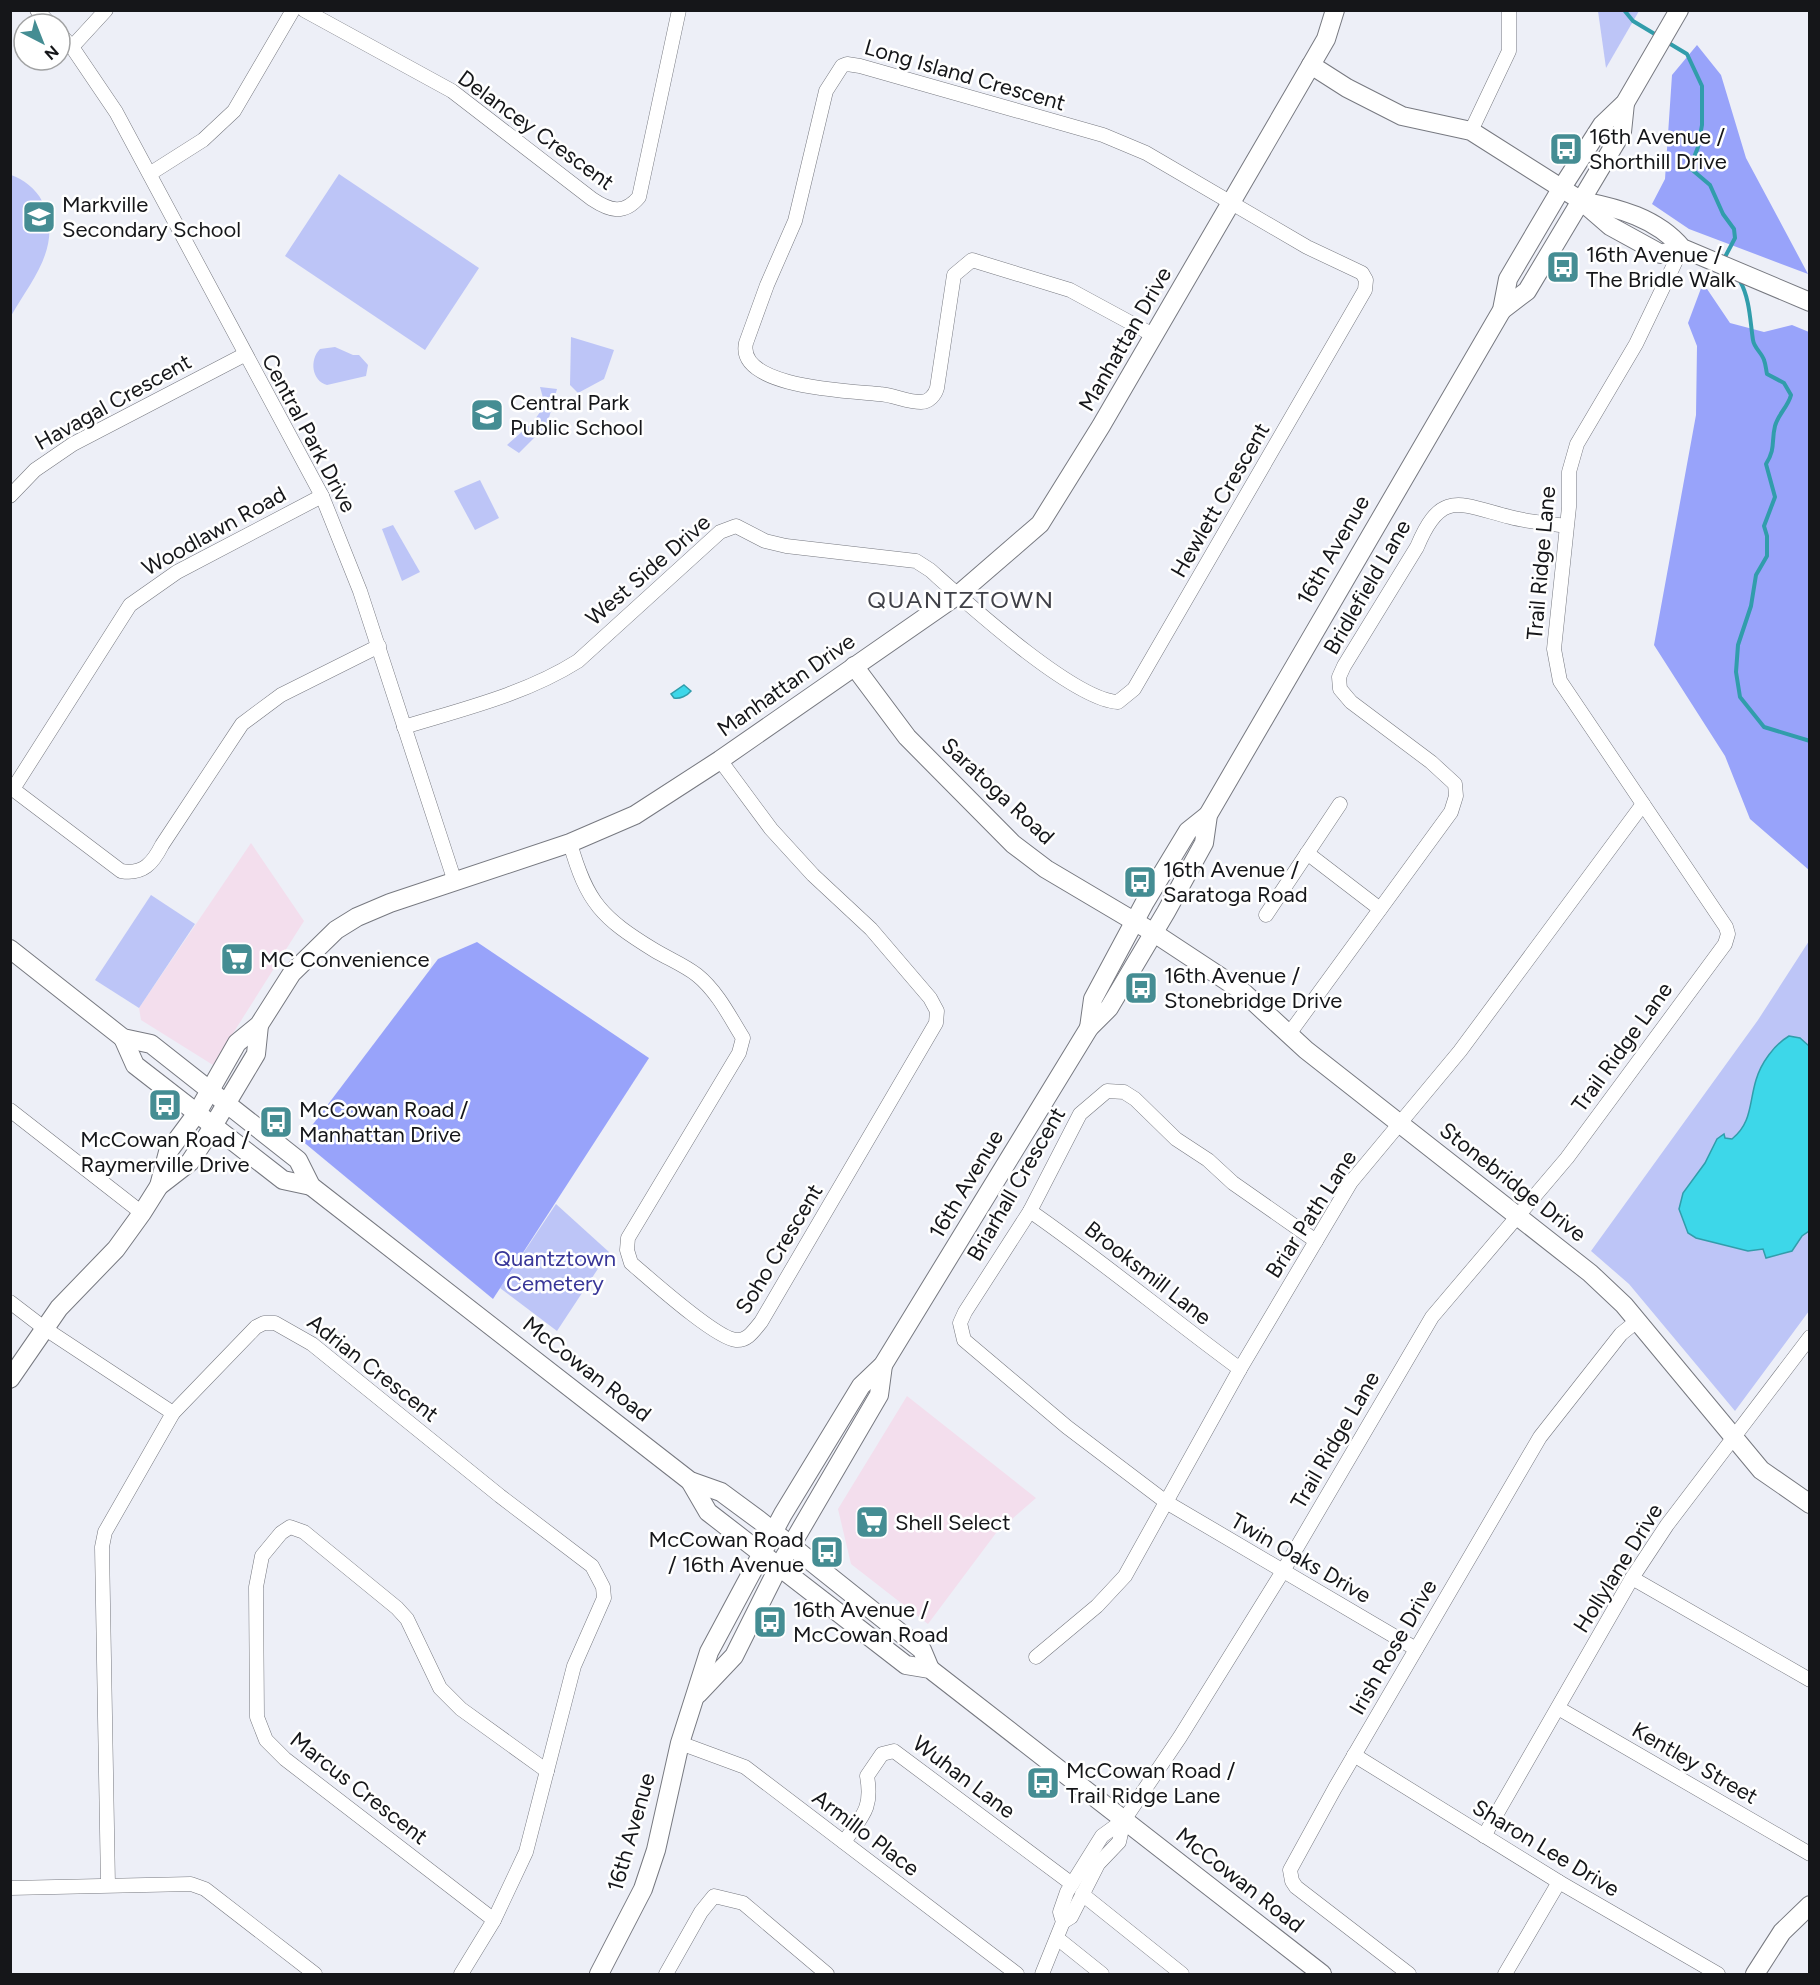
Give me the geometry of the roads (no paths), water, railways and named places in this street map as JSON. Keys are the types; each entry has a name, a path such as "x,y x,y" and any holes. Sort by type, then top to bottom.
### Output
{"main road":[{"name":"Manhattan Drive","path":"159,1186 168,1152 197,1113 237,1043 259,1025 292,974 336,930 357,917 390,903 570,843 635,815 720,760 958,594 1040,524 1155,336 1326,39 1335,10"},
{"name":"16th Avenue","path":"1089,1028 1092,999 1135,922 1188,831 1208,815 1502,310 1508,279 1561,189 1602,125 1625,103 1679,10"},
{"path":"1311,65 1347,88 1402,116 1471,131 1580,200 1610,226 1661,254 1682,248 1809,302"},
{"name":"16th Avenue","path":"1502,310 1527,291 1622,132 1625,103"},
{"name":"Saratoga Road","path":"854,666 907,737 1013,844 1046,869 1154,933"},
{"name":"16th Avenue","path":"598,1974 643,1889 658,1840 680,1743 709,1652 760,1554 861,1386 883,1365 1089,1028 1109,1008 1204,843 1208,815"},
{"name":"Stonebridge Drive","path":"1154,933 1242,992 1289,1034 1607,1288 1768,1476 1809,1503"},
{"name":"McCowan Road","path":"10,949 123,1038 151,1044 298,1160 311,1186 690,1481 721,1492 791,1545 922,1650 930,1669"},
{"name":"Manhattan Drive","path":"159,1186 190,1162 213,1126 256,1054 259,1025"},
{"name":"McCowan Road","path":"123,1038 135,1065 283,1180 311,1186"},
{"path":"10,1379 59,1308 116,1249 159,1186"},
{"name":"16th Avenue","path":"694,1697 734,1656 778,1568 879,1395 883,1365"},
{"name":"McCowan Road","path":"690,1481 708,1512 760,1554 906,1665 930,1669 1322,1974"},
{"path":"1755,1974 1782,1932 1809,1905"}],"street":[{"path":"72,47 106,10"},
{"path":"151,174 203,140 234,111 293,10"},
{"name":"Delancey Crescent","path":"304,10 452,91 592,199 606,208 618,210 628,208 639,197 679,10"},
{"path":"1471,131 1509,51 1509,10"},
{"name":"Central Park Drive","path":"72,47 116,112 151,174 244,355 322,496 347,554 379,646 455,882"},
{"name":"Long Island Crescent","path":"1155,336 1070,290 972,260 954,275 937,388 929,400 921,402 882,394 792,382 758,370 748,362 744,351 766,285 795,221 826,91 833,75 847,64 1103,135 1146,153 1231,202"},
{"name":"Hewlett Crescent","path":"958,594 1019,645 1094,697 1118,702 1134,689 1365,290 1366,280 1357,270 1307,247 1231,202"},
{"name":"Trail Ridge Lane","path":"1042,1974 1063,1922 1060,1912 1077,1889 1102,1836 1124,1820 1180,1737 1283,1571 1432,1317 1576,1146 1726,940 1726,927 1560,681 1554,649 1569,472 1577,444 1636,344 1682,248"},
{"name":"Havagal Crescent","path":"10,496 35,470 73,444 244,355"},
{"name":"Woodlawn Road","path":"12,788 130,605 177,572 322,496"},
{"name":"Bridlefield Lane","path":"1289,1034 1451,812 1456,796 1455,784 1431,762 1351,702 1340,689 1339,677 1344,666 1417,547 1424,529 1443,508 1454,504 1466,505 1513,518 1566,526"},
{"name":"West Side Drive","path":"404,727 516,691 568,667 720,532 736,526 765,541 786,546 916,561 958,594"},
{"path":"12,788 121,871 138,872 154,861 162,845 242,724 281,695 379,646"},
{"name":"Soho Crescent","path":"570,843 579,875 588,893 609,921 700,977 719,1000 743,1038 739,1053 628,1238 627,1250 631,1263 707,1324 727,1337 737,1340 749,1337 761,1322 862,1152 936,1023 937,1011 930,998 871,929 813,875 771,829 720,760"},
{"path":"1266,915 1340,804"},
{"name":"Briar Path Lane","path":"1036,1658 1113,1591 1125,1576 1240,1369 1351,1182 1482,1023 1643,804"},
{"path":"1307,853 1380,909"},
{"name":"Briarhall Crescent","path":"1166,1502 1067,1427 964,1340 960,1323 965,1311 1030,1211 1080,1114 1107,1091 1116,1090 1135,1099 1176,1139 1208,1160 1233,1183 1316,1240"},
{"path":"10,1110 142,1212"},
{"name":"Brooksmill Lane","path":"1030,1211 1096,1257 1115,1276 1240,1369"},
{"path":"10,1302 44,1328 173,1413"},
{"name":"Irish Rose Drive","path":"1409,1974 1296,1887 1290,1875 1293,1863 1544,1431 1621,1334 1637,1321"},
{"name":"Adrian Crescent","path":"108,1886 102,1547 117,1508 173,1413 256,1328 264,1323 275,1323 312,1344 500,1496 592,1566 603,1587 604,1598 574,1666 526,1852 494,1920 460,1974"},
{"name":"Hollylane Drive","path":"1484,1836 1632,1578 1666,1525 1809,1337"},
{"name":"Twin Oaks Drive","path":"1166,1502 1416,1649"},
{"name":"Marcus Crescent","path":"494,1920 285,1759 266,1740 257,1717 256,1587 262,1556 269,1546 290,1527 304,1532 383,1594 406,1618 440,1688 461,1709 547,1771"},
{"path":"1632,1578 1809,1680"},
{"name":"Kentley Street","path":"1558,1708 1809,1854"},
{"name":"Armillo Place","path":"680,1743 745,1767 1017,1974"},
{"name":"Wuhan Lane","path":"844,1842 866,1810 870,1795 867,1776 882,1754 894,1751 1077,1889"},
{"name":"Sharon Lee Drive","path":"1354,1755 1559,1882 1718,1974"},
{"path":"1505,1974 1559,1882"},
{"path":"10,1888 191,1884 205,1889 315,1974"},
{"path":"1077,1889 1182,1974"},
{"path":"666,1974 701,1912 714,1896 743,1903 827,1974"},
{"path":"1057,1938 1102,1974"}],"waterway":[{"path":"1624,10 1633,21 1658,36"},
{"path":"1667,42 1687,54 1702,86 1702,125 1698,147 1690,168 1710,185 1723,214 1734,229 1735,238 1725,257"},
{"path":"1740,281 1748,303 1754,343 1763,357 1767,374 1784,383 1791,395 1776,422 1772,449 1766,464 1775,497 1764,526 1767,536 1767,556 1756,575 1751,606 1738,645 1736,672 1740,697 1764,727 1810,741"}],"place":[{"name":"16th Avenue / Shorthill Drive","path":"1566,149"},
{"name":"Markville Secondary School","path":"39,217"},
{"name":"16th Avenue / The Bridle Walk","path":"1563,267"},
{"name":"Central Park Public School","path":"487,415"},
{"name":"16th Avenue / Saratoga Road","path":"1140,882"},
{"name":"MC Convenience","path":"237,959"},
{"name":"16th Avenue / Stonebridge Drive","path":"1141,988"},
{"name":"McCowan Road / Raymerville Drive","path":"165,1105"},
{"name":"McCowan Road / Manhattan Drive","path":"276,1122"},
{"name":"Shell Select","path":"872,1522"},
{"name":"McCowan Road / 16th Avenue","path":"827,1552"},
{"name":"16th Avenue / McCowan Road","path":"770,1622"},
{"name":"McCowan Road / Trail Ridge Lane","path":"1043,1783"}],"district":[{"name":"QUANTZTOWN","path":"961,599"}],"park label":[{"name":"Quantztown Cemetery","path":"555,1270"}]}
